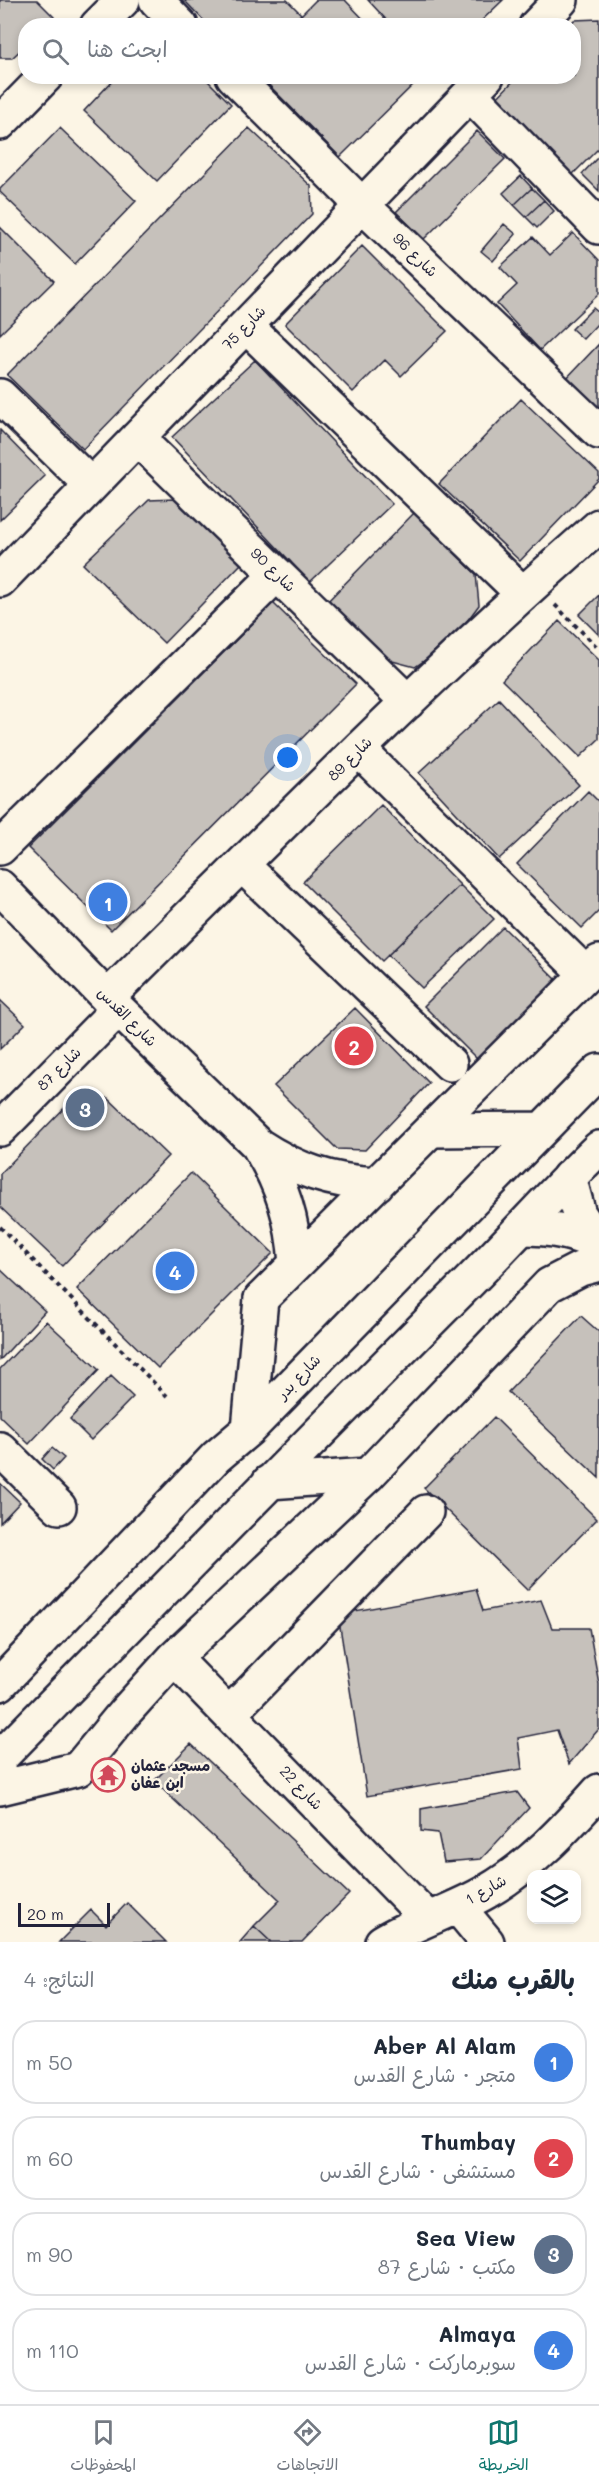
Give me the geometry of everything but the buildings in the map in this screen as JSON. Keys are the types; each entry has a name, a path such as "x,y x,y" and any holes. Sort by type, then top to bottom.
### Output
{"street":[{"path":"105,18 123,0"},
{"path":"156,0 173,18"},
{"path":"544,18 561,0"},
{"path":"1,119 38,84"},
{"name":"شارع 96","path":"241,84 362,205 599,432"},
{"path":"478,85 599,227"},
{"name":"شارع 75","path":"0,580 478,85"},
{"path":"246,326 528,588"},
{"path":"0,396 91,485"},
{"name":"شارع 90","path":"137,438 408,702"},
{"name":"شارع 89","path":"113,1003 242,865 359,750 528,588 599,526"},
{"path":"0,848 277,574"},
{"path":"249,1429 261,1299 592,968 359,750"},
{"path":"242,865 450,1064"},
{"name":"شارع القدس","path":"0,887 113,1003 258,1145 304,1172 330,1179 377,1184"},
{"name":"شارع 87","path":"0,1129 113,1003"},
{"name":"شارع بدر","path":"0,1683 64,1619 216,1457 249,1429 599,1071"},
{"path":"432,1130 542,1129"},
{"name":"شارع القدس","path":"258,1145 271,1167 287,1205 294,1238 296,1263"},
{"path":"0,1758 599,1148"},
{"path":"569,1177 579,1214 599,1244"},
{"path":"522,1228 563,1230 599,1244"},
{"path":"0,1788 78,1769 174,1658 369,1475 549,1286 572,1272 599,1264"},
{"path":"0,1449 59,1507"},
{"path":"269,1482 369,1475"},
{"path":"229,1714 426,1512"},
{"name":"شارع 22","path":"174,1658 428,1919"},
{"name":"شارع 1","path":"382,1942 487,1892 539,1854 563,1832 599,1791"},
{"path":"458,1906 487,1942"}],"path":[{"path":"528,588 599,649"},
{"path":"0,1227 167,1396"}],"place":[{"name":"Aber Al Alam","path":"108,902"},
{"name":"Thumbay","path":"354,1046"},
{"name":"Sea View","path":"85,1108"},
{"name":"Almaya","path":"175,1271"},
{"name":"مسجد عثمان ابن عفان","path":"108,1775"}]}
